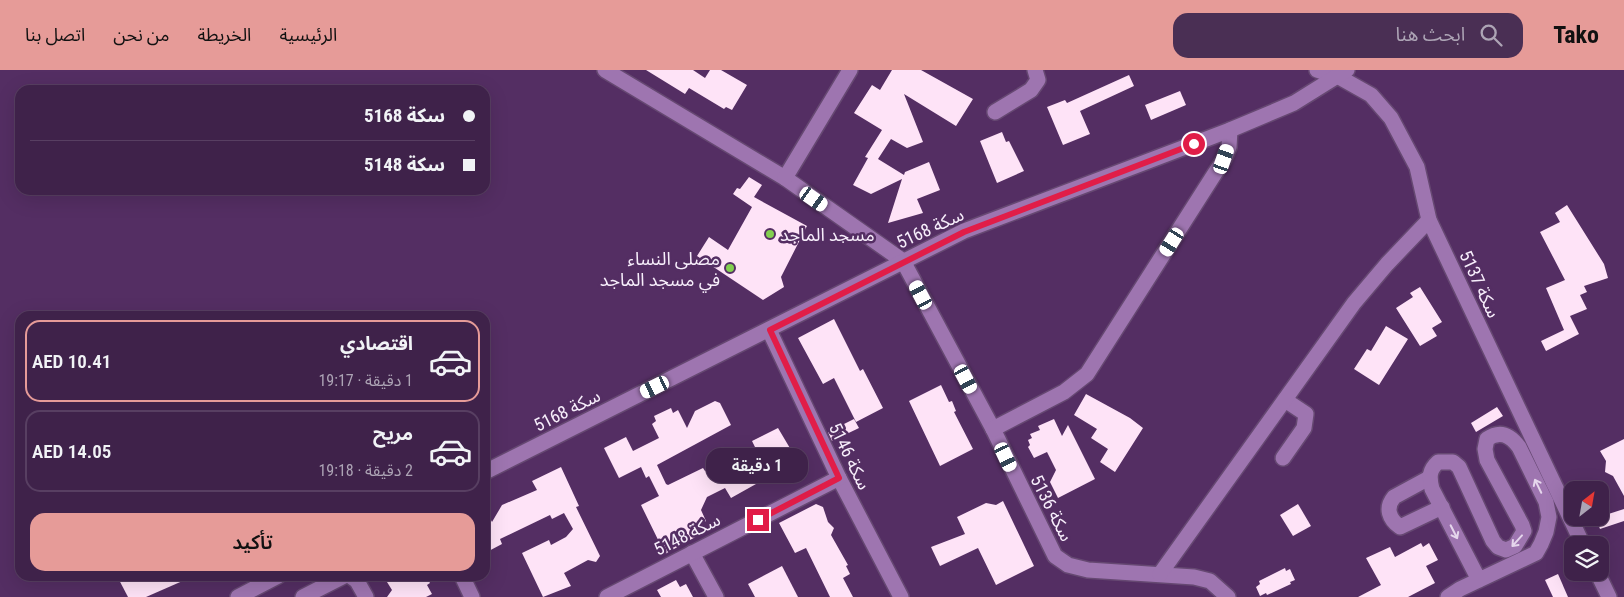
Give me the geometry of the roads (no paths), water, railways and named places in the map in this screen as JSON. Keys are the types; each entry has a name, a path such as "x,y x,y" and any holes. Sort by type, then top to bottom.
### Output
{"street":[{"path":"605,70 628,76 785,178 903,261"},
{"path":"785,178 850,70"},
{"path":"996,112 1031,90 1038,80 1035,70"},
{"name":"سكة 5137","path":"1317,70 1343,73 1371,95 1391,118 1417,167 1429,220 1579,536"},
{"name":"سكة 5168","path":"490,470 964,232 1230,130 1294,103 1343,73"},
{"path":"994,429 1064,392 1088,374 1224,159 1230,130"},
{"path":"1160,574 1354,303 1387,264 1429,220"},
{"name":"سكة 5136","path":"903,261 994,429 1055,556 1068,565 1088,570 1194,577 1210,581 1228,597"},
{"name":"سكة 5146","path":"770,330 839,478 901,597"},
{"path":"1283,458 1306,423 1306,414 1285,400"},
{"path":"1448,597 1536,553 1546,532 1549,517 1546,502 1519,447 1514,439 1503,433 1494,434 1487,439 1484,449 1487,460 1522,525 1524,532 1515,546 1506,550 1498,547 1493,541 1459,467 1453,462 1438,462 1432,468 1429,478 1479,580"},
{"name":"سكة 5148","path":"606,597 839,478"},
{"path":"1429,478 1394,497 1390,502 1388,510 1393,522 1400,527 1442,507"},
{"path":"692,553 716,597"},
{"path":"238,597 268,581"},
{"path":"302,597 334,581"},
{"path":"357,581 366,597"},
{"path":"464,581 472,597"},
{"path":"1601,581 1609,597"}],"place":[{"name":"مسجد الماجد","path":"770,234"},
{"name":"مصلى النساء في مسجد الماجد","path":"730,268"}]}
